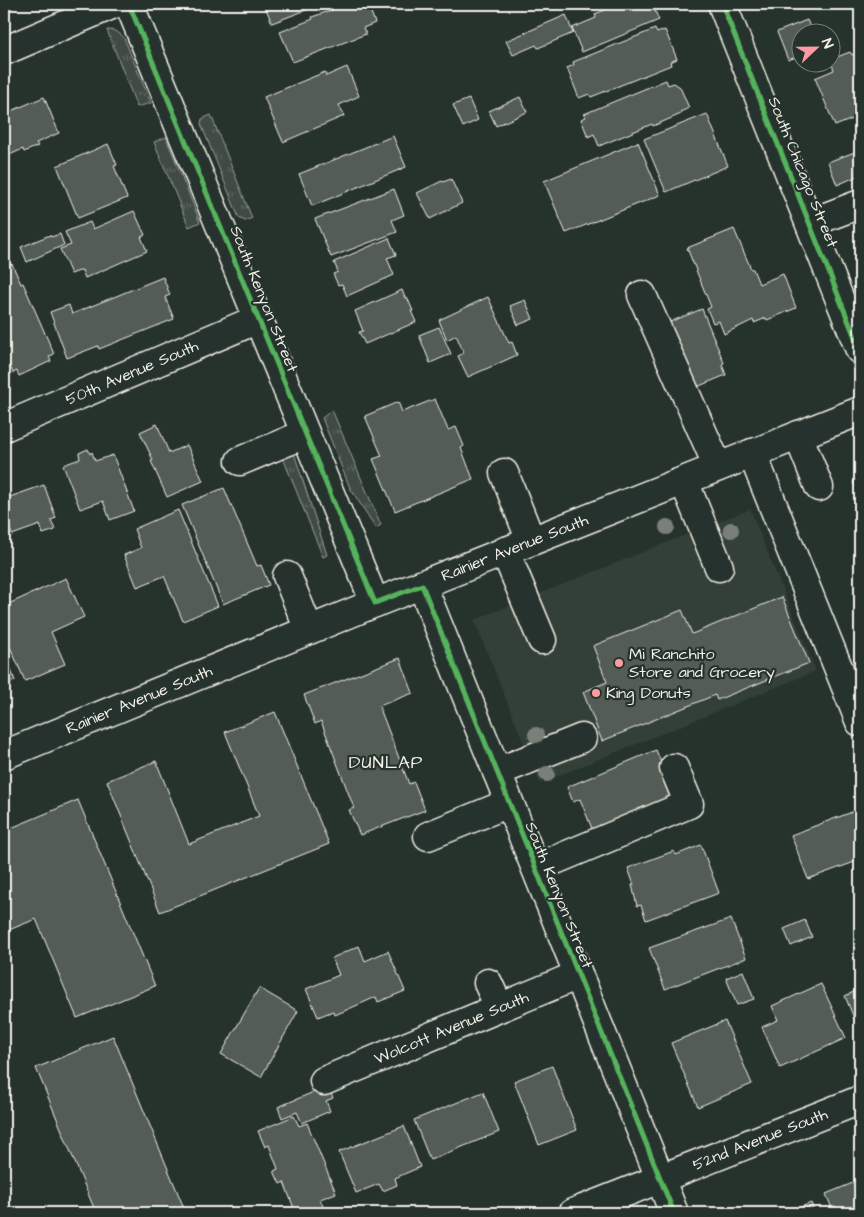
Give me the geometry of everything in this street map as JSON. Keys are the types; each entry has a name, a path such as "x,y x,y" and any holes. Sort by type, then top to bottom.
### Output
{"street":[{"path":"4,51 114,4"},
{"name":"South Kenyon Street","path":"129,4 376,603"},
{"name":"South Chicago Street","path":"722,4 810,223 858,336"},
{"path":"810,223 860,204"},
{"path":"642,295 718,467"},
{"name":"50th Avenue South","path":"4,427 258,319"},
{"name":"Rainier Avenue South","path":"4,755 376,603 860,411"},
{"path":"240,461 305,434"},
{"path":"798,435 820,487"},
{"path":"752,454 860,722"},
{"path":"504,473 531,541"},
{"path":"684,481 719,567"},
{"path":"505,552 542,640"},
{"path":"286,576 309,630"},
{"name":"South Kenyon Street","path":"422,585 674,1213"},
{"path":"497,772 582,738"},
{"path":"536,868 689,804 674,768"},
{"path":"428,836 509,803"},
{"name":"Wolcott Avenue South","path":"324,1081 578,975"},
{"path":"488,983 499,1007"},
{"name":"52nd Avenue South","path":"574,1213 860,1100"}],"shaded area":[{"path":"750,509 816,671 540,783 474,620"}],"green space":[{"path":"107,30 117,32 124,38 151,103 137,107"},
{"path":"211,115 252,218 245,221 239,218 201,124 202,119"},
{"path":"166,137 200,222 189,227 154,142"},
{"path":"332,410 381,525 376,528 350,488 322,418"},
{"path":"293,450 327,555 323,557 281,453"}],"building":[{"path":"4,4 21,4 4,11"},
{"path":"264,4 322,4 272,23"},
{"path":"349,4 368,4 375,23 363,28 366,34 293,62 280,32 313,19 312,17"},
{"path":"652,4 659,20 582,52 572,28 596,18 595,14 605,10 603,5"},
{"path":"566,15 573,33 538,48 536,45 513,55 506,41"},
{"path":"792,26 792,59 788,60 777,32"},
{"path":"655,29 657,33 665,30 677,59 670,62 671,65 591,97 589,94 579,98 567,68 574,65 573,62"},
{"path":"850,52 852,55 860,52 860,113 854,115 855,118 835,126 815,78 829,72 842,72 842,55"},
{"path":"347,67 359,96 339,105 344,116 283,142 264,97 325,72 326,76"},
{"path":"666,80 668,85 674,83 680,87 689,108 680,112 681,114 599,146 594,134 588,137 581,119 586,117 584,114"},
{"path":"44,97 59,133 36,143 38,146 24,152 23,149 7,156 6,154 4,155 4,114"},
{"path":"520,97 527,112 496,126 489,111"},
{"path":"469,99 478,120 463,127 453,105"},
{"path":"707,114 728,166 666,192 644,139"},
{"path":"393,136 406,167 312,206 299,174"},
{"path":"638,142 660,195 566,233 544,181"},
{"path":"108,144 117,165 114,166 127,198 78,218 57,166"},
{"path":"860,150 860,175 837,185 828,162"},
{"path":"451,179 462,203 430,219 417,193 442,181"},
{"path":"394,189 404,215 392,220 397,232 331,257 315,219"},
{"path":"134,211 145,235 141,237 147,251 85,278 82,270 71,274 60,249 71,245 65,232 90,222 93,229"},
{"path":"734,229 759,284 783,274 796,308 767,320 766,318 754,323 753,320 724,334 719,321 713,323 707,309 711,307 687,248"},
{"path":"60,234 64,245 27,262 21,247 50,235 51,237"},
{"path":"389,238 396,255 387,258 394,275 347,296 342,284 338,285 333,274 338,272 334,262"},
{"path":"12,264 21,284 23,283 54,354 49,357 51,361 19,376 17,371 13,373 4,353 4,267"},
{"path":"163,277 170,295 165,297 174,319 99,349 98,346 67,358 50,312 69,305 72,314"},
{"path":"402,290 405,298 407,297 416,322 365,344 359,332 363,331 355,311"},
{"path":"488,297 509,343 512,342 517,355 468,377 458,356 464,353 456,335 447,340 439,320"},
{"path":"525,300 533,319 518,325 510,306"},
{"path":"702,309 724,363 722,364 726,375 692,389 665,324"},
{"path":"439,327 451,354 430,363 419,335"},
{"path":"435,399 448,430 456,427 464,446 461,448 473,479 395,511 373,459 382,456 365,416 398,402 402,412"},
{"path":"157,424 169,453 187,445 203,481 167,497 140,432"},
{"path":"88,449 90,454 92,452 95,461 113,455 134,511 110,520 103,501 80,509 63,465 80,459 79,453"},
{"path":"860,479 860,500 853,482"},
{"path":"44,485 56,518 51,520 55,530 43,534 40,525 12,535 4,512 4,499"},
{"path":"224,488 257,566 261,565 269,585 223,604 182,505"},
{"path":"860,507 860,523 855,509"},
{"path":"178,510 218,606 183,621 164,576 137,587 124,555 141,548 134,529"},
{"path":"66,578 84,617 51,632 65,664 25,681 4,633 4,606"},
{"path":"782,597 809,663 717,700 715,695 602,741 583,692 607,682 593,646 682,610 692,634"},
{"path":"4,641 10,654 6,656 15,681 4,688"},
{"path":"400,658 413,693 379,706 409,784 414,782 425,810 360,835 349,810 354,808 321,721 315,724 304,695"},
{"path":"275,712 329,844 160,912 107,781 156,761 189,844 259,816 225,732"},
{"path":"656,750 679,807 597,841 580,799 573,802 567,787"},
{"path":"78,800 155,986 77,1018 36,919 4,932 4,831"},
{"path":"860,809 860,860 808,879 791,835"},
{"path":"701,845 719,893 646,920 641,905 637,906 632,885 634,885 628,868 674,851 676,855"},
{"path":"731,919 746,958 665,989 649,948"},
{"path":"805,920 812,937 791,946 784,929"},
{"path":"359,946 365,961 388,951 405,991 378,1002 376,997 335,1015 333,1011 318,1017 306,989 339,975 332,958"},
{"path":"743,971 754,999 737,1005 726,978"},
{"path":"821,984 846,1038 780,1068 762,1027 778,1020 772,1006"},
{"path":"259,988 298,1011 261,1077 221,1054"},
{"path":"860,989 860,1033 845,996"},
{"path":"725,1021 752,1084 698,1107 671,1043"},
{"path":"113,1036 184,1208 172,1213 96,1213 36,1068"},
{"path":"552,1066 577,1130 539,1145 514,1081"},
{"path":"328,1086 333,1098 326,1101 330,1111 302,1123 297,1112 282,1118 278,1107"},
{"path":"483,1092 499,1132 430,1160 414,1120"},
{"path":"294,1116 299,1126 307,1123 336,1193 320,1199 326,1213 300,1213 298,1209 295,1211 284,1182 280,1184 274,1171 278,1169 269,1145 265,1147 258,1131"},
{"path":"404,1126 420,1167 395,1178 397,1185 383,1191 379,1184 356,1193 339,1152"},
{"path":"860,1180 860,1213 834,1213 826,1194"},
{"path":"811,1203 815,1213 786,1213"}],"cycle path":[{"path":"129,4 375,603 422,585 674,1213"},
{"path":"722,4 860,350"}],"place":[{"name":"Mi Ranchito Store and Grocery","path":"619,663"},
{"name":"King Donuts","path":"596,693"}],"district":[{"name":"DUNLAP","path":"386,762"}]}
